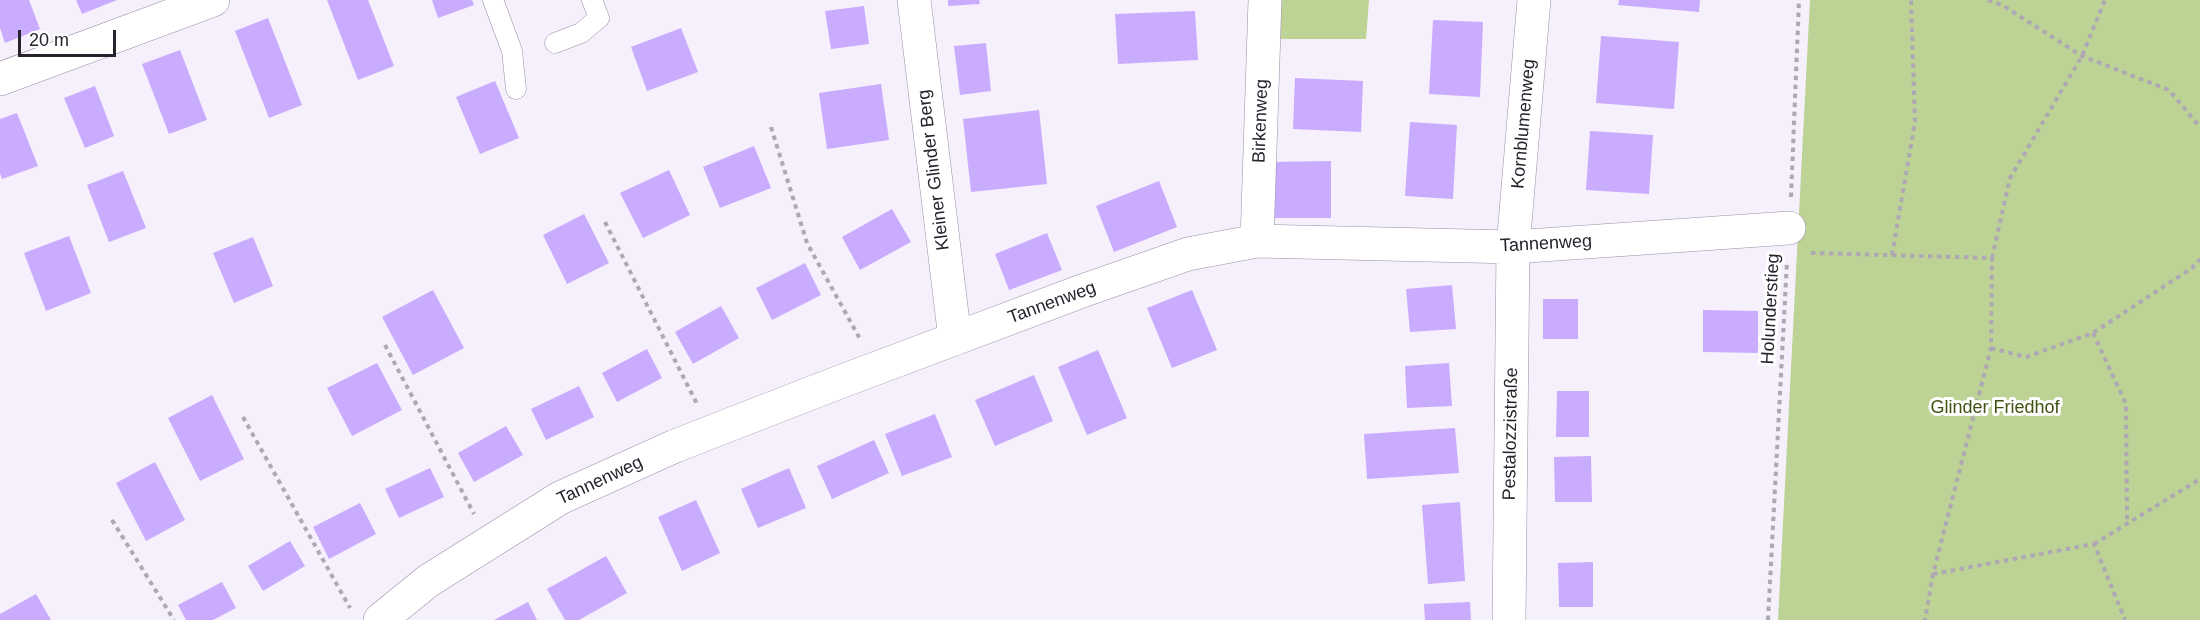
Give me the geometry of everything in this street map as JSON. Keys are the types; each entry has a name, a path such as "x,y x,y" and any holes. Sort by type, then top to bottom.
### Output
{"street":[{"path":"0,79 213,0"},
{"name":"Kleiner Glinder Berg","path":"914,0 955,339"},
{"name":"Birkenweg","path":"1257,241 1265,0"},
{"name":"Kornblumenweg","path":"1513,248 1534,0"},
{"name":"Tannenweg","path":"365,615 428,581 560,498 675,446 1082,291 1188,254 1257,241 1513,248 1789,228"},
{"name":"Pestalozzistraße","path":"1509,620 1513,248"}],"lane":[{"path":"493,0 512,51 516,89"},
{"path":"555,43 581,33 598,18 592,0"}],"path":[{"name":"Holunderstieg","path":"1768,620 1799,0"},
{"path":"1892,255 1915,122 1911,0"},
{"path":"1988,0 2002,5 2082,56 2169,90 2200,127"},
{"path":"1925,620 1933,574 1991,348 1992,258 2010,178 2082,56 2105,0"},
{"path":"771,127 807,243 876,369"},
{"path":"606,222 711,432"},
{"path":"1789,228 1790,252 1992,258"},
{"path":"1991,348 2026,357 2093,333 2192,268 2200,259"},
{"path":"2093,333 2126,404 2127,523"},
{"path":"385,345 489,543"},
{"path":"243,417 365,615"},
{"path":"1933,574 2094,544 2200,479"},
{"path":"2192,484 2200,487"},
{"path":"112,520 174,620"},
{"path":"2094,544 2125,620"}],"green space":[{"path":"1278,0 1369,0 1366,39 1277,39"},
{"name":"Glinder Friedhof","path":"1810,0 2200,0 2200,620 1778,620"}],"building":[{"path":"0,0 29,0 40,29 5,43 0,28"},
{"path":"76,0 117,0 82,14"},
{"path":"327,0 368,0 394,66 358,80"},
{"path":"432,0 472,0 474,5 438,18"},
{"path":"948,0 979,0 980,4 948,6"},
{"path":"1619,0 1700,0 1699,12 1618,5"},
{"path":"864,6 869,44 831,49 825,11"},
{"path":"1195,11 1198,60 1118,64 1115,14"},
{"path":"268,18 302,105 269,118 235,31"},
{"path":"1433,20 1483,22 1480,97 1429,94"},
{"path":"681,28 698,72 647,91 631,47"},
{"path":"1601,36 1679,42 1674,109 1596,103"},
{"path":"986,43 991,91 960,95 954,46"},
{"path":"180,50 207,120 169,134 142,64"},
{"path":"1295,78 1363,81 1361,132 1293,129"},
{"path":"495,81 519,138 480,154 456,97"},
{"path":"881,84 889,140 827,149 819,93"},
{"path":"95,86 114,136 85,148 64,98"},
{"path":"1039,110 1047,184 971,192 963,119"},
{"path":"17,113 38,166 2,179 0,119"},
{"path":"1410,122 1457,125 1453,199 1405,196"},
{"path":"1590,131 1653,135 1649,194 1586,190"},
{"path":"754,146 771,188 720,208 703,167"},
{"path":"1331,161 1331,218 1271,218 1270,162"},
{"path":"669,170 690,215 643,238 620,193"},
{"path":"123,171 146,228 109,242 87,185"},
{"path":"1159,181 1177,227 1114,252 1096,206"},
{"path":"892,209 911,242 860,270 842,237"},
{"path":"584,214 609,263 567,284 543,235"},
{"path":"1047,233 1062,270 1009,290 995,254"},
{"path":"69,236 91,293 46,311 24,253"},
{"path":"253,237 273,286 234,303 213,253"},
{"path":"805,263 821,295 772,320 756,288"},
{"path":"1452,285 1456,329 1410,332 1406,289"},
{"path":"433,290 464,348 413,375 382,317"},
{"path":"1192,290 1217,350 1172,368 1147,308"},
{"path":"1543,299 1578,299 1578,339 1543,339"},
{"path":"721,306 739,338 693,364 675,332"},
{"path":"1703,310 1758,311 1758,353 1703,352"},
{"path":"647,349 662,378 617,402 602,373"},
{"path":"1098,350 1127,418 1087,435 1058,367"},
{"path":"377,363 402,410 352,436 327,388"},
{"path":"1449,363 1452,406 1407,408 1405,366"},
{"path":"1034,375 1053,421 995,446 975,400"},
{"path":"579,386 594,417 546,440 531,409"},
{"path":"1557,391 1589,391 1589,437 1556,437"},
{"path":"212,395 244,459 200,481 168,418"},
{"path":"935,414 952,457 902,476 885,434"},
{"path":"506,426 523,455 474,482 458,453"},
{"path":"1455,428 1459,473 1367,479 1364,434"},
{"path":"874,440 889,473 832,499 817,466"},
{"path":"1591,456 1592,502 1555,502 1554,457"},
{"path":"155,462 185,520 146,541 116,483"},
{"path":"430,468 444,497 399,518 385,489"},
{"path":"789,468 806,508 758,528 741,489"},
{"path":"696,500 720,553 682,571 658,517"},
{"path":"1460,502 1465,581 1428,584 1422,505"},
{"path":"360,503 376,534 329,559 313,527"},
{"path":"290,541 305,566 263,591 248,566"},
{"path":"606,556 627,593 579,620 565,620 547,589"},
{"path":"1593,562 1593,607 1559,607 1558,563"},
{"path":"222,582 236,608 213,620 186,620 178,605"},
{"path":"36,594 51,620 0,620 0,614"},
{"path":"528,602 537,620 494,620"},
{"path":"1470,602 1471,620 1425,620 1424,604"}]}
